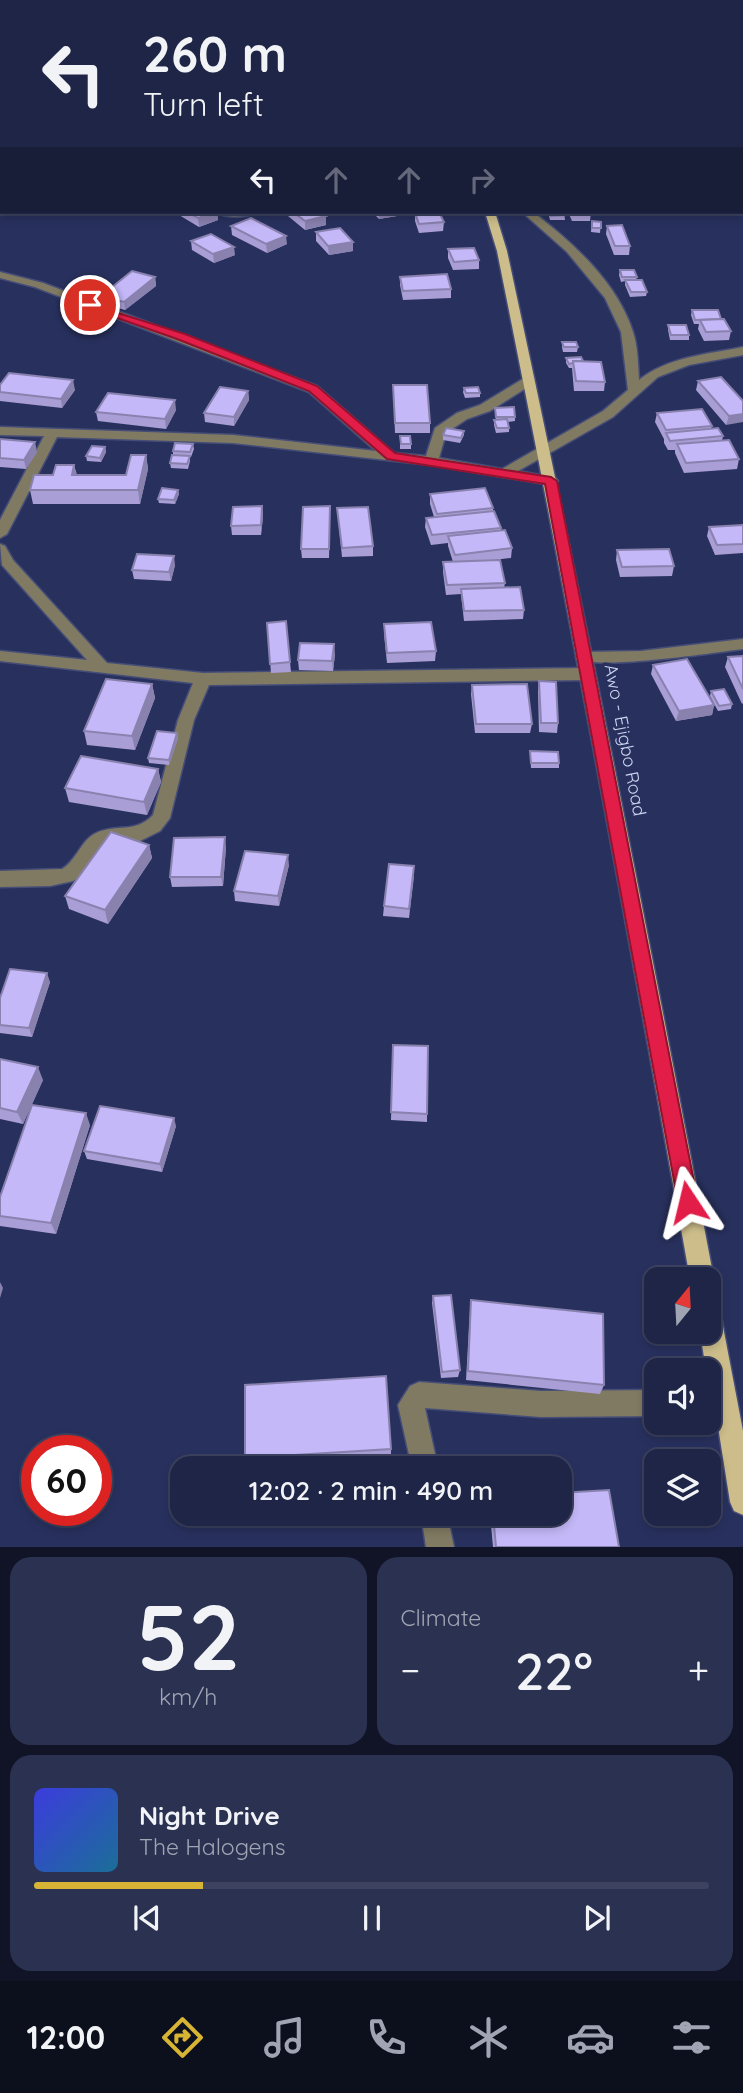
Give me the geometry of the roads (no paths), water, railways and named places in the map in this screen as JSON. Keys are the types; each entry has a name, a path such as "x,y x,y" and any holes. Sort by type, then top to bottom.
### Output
{"main road":[{"name":"Awo - Ejigbo Road","path":"491,214 502,251 551,481 700,1267"},
{"path":"721,1422 743,1502"}],"street":[{"path":"530,214 557,235 613,301 628,334 634,392"},
{"path":"0,275 39,285 313,389 391,456"},
{"path":"505,473 608,414 654,374 668,367 743,351"},
{"path":"431,461 440,431 462,416 485,408 530,380"},
{"path":"0,431 233,439 431,461 551,481"},
{"path":"0,534 52,433"},
{"path":"0,549 7,562 101,666"},
{"path":"0,656 203,679 585,666 641,656 743,645"},
{"path":"0,879 66,876 80,867 100,839 112,835 134,836 151,832 161,818 186,720 203,679"},
{"path":"422,1456 411,1405 419,1395 541,1404 644,1403"},
{"path":"436,1526 440,1547"}]}
